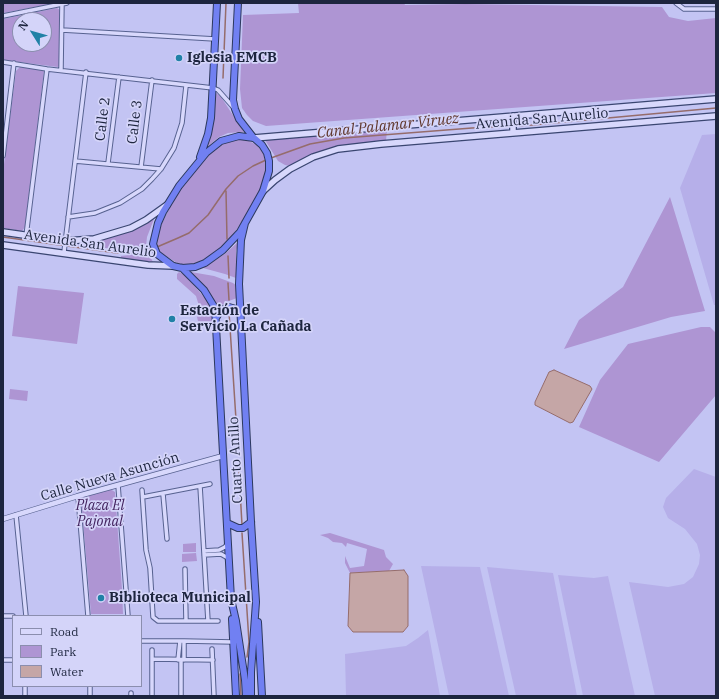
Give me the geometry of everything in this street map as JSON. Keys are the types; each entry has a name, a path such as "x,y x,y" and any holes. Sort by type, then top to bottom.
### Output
{"highway":[{"path":"198,163 208,134 213,103 217,3"},
{"path":"238,3 233,92 235,109 242,124 262,145 270,161 269,171 263,191 246,222 232,241 205,263 195,267 182,268 174,266 157,254 153,247 153,240 158,223 179,186 213,146 221,141 239,136 253,137"},
{"name":"Cuarto Anillo","path":"246,222 240,240 239,257 240,316 256,602 251,672 252,696"},
{"name":"Cuarto Anillo","path":"182,268 199,285 215,308 231,599 243,665 246,696"},
{"path":"216,318 221,310 229,307 236,309 240,316"},
{"path":"227,523 238,528 244,528 251,522"},
{"path":"231,599 236,696"},
{"path":"256,602 262,696"}],"main road":[{"name":"Avenida San Aurelio","path":"253,137 513,118 716,99"},
{"name":"Avenida San Aurelio","path":"263,191 290,169 313,157 338,149 513,131 716,116"},
{"path":"513,118 513,131"},
{"name":"Avenida San Aurelio","path":"3,232 65,242 94,239 123,231 146,220 167,205"},
{"name":"Avenida San Aurelio","path":"3,245 64,251 148,265 174,266"}],"street":[{"path":"3,16 67,3"},
{"path":"61,69 62,4"},
{"path":"677,4 684,9 716,9"},
{"path":"62,30 215,39"},
{"path":"3,62 47,69 61,69 152,80 186,86 213,88 218,90 235,109"},
{"path":"3,156 14,63"},
{"path":"26,236 47,69"},
{"path":"64,251 86,72"},
{"name":"Calle 2","path":"108,164 119,77"},
{"name":"Calle 3","path":"141,167 152,80"},
{"path":"68,217 95,213 120,203 142,188 161,169 174,148 182,123 186,86"},
{"path":"75,161 161,169"},
{"name":"Calle Nueva Asunción","path":"3,519 78,496 223,456"},
{"path":"143,497 210,484"},
{"path":"118,485 128,615"},
{"path":"200,486 208,621"},
{"path":"142,490 146,550 150,568 153,617 158,621 218,621"},
{"path":"163,494 167,539"},
{"path":"78,496 88,615"},
{"path":"16,515 26,615"},
{"path":"204,553 219,550 225,547 228,543"},
{"path":"204,553 221,554 228,557 229,560"},
{"path":"185,569 186,621"},
{"path":"142,641 233,642"},
{"path":"181,696 182,641"},
{"path":"212,649 214,696"},
{"path":"152,650 152,696"},
{"path":"152,659 212,660"}],"shaded area":[{"path":"716,134 716,305 714,305 680,188 702,135"},
{"path":"694,469 716,477 716,696 655,696 629,582 668,587 684,584 693,577 699,564 700,555 697,544 685,529 668,518 663,507 666,498"},
{"path":"421,566 480,567 509,696 449,696"},
{"path":"487,567 553,573 577,696 516,696"},
{"path":"558,575 594,578 608,576 635,696 583,696"},
{"path":"428,630 440,696 346,696 345,654 406,646"}],"green space":[{"path":"3,3 56,3 3,13"},
{"path":"298,3 662,7 669,17 688,21 716,18 716,93 266,126 253,121 242,108 240,89 243,15 299,13"},
{"path":"57,8 60,10 58,67 3,60 3,19 12,17 12,52 52,52 52,12 37,12"},
{"path":"20,67 44,71 25,227 22,231 3,228 3,172 16,71"},
{"path":"215,92 221,97 244,132 228,133 219,137 207,147 211,135"},
{"path":"387,129 386,141 338,146 307,156 290,166 278,161 265,140"},
{"path":"231,139 249,141 257,145 264,154 267,169 254,203 227,243 213,255 192,265 177,263 158,251 156,242 162,223 178,192 189,177 219,144"},
{"path":"670,197 705,311 671,317 564,349 579,320 623,287"},
{"path":"154,219 147,237 146,246 118,250 82,244 113,237 130,231"},
{"path":"239,241 236,251 236,278 203,268 226,253"},
{"path":"148,253 153,262 121,258 121,256"},
{"path":"179,272 185,275 209,303 213,310 214,319 209,326 198,321 197,317 200,309 196,296 177,279 177,274"},
{"path":"191,272 214,276 233,283 237,286 237,298 226,302 218,309 208,292"},
{"path":"18,286 84,293 77,344 12,336"},
{"path":"701,327 710,327 716,333 716,395 659,462 579,427 600,380 628,344"},
{"path":"10,389 28,391 27,401 9,399"},
{"name":"Plaza El Pajonal","path":"110,489 115,492 123,614 91,614 81,498"},
{"path":"330,533 384,550 386,557 393,564 389,571 350,573 345,563 345,556 350,568 364,566 367,549 347,543 346,547 342,543 333,542 320,535"},
{"path":"196,543 196,552 183,552 183,544"},
{"path":"196,553 197,561 182,562 182,554"}],"water":[{"path":"554,370 590,386 592,389 573,422 570,423 535,405 549,372"},
{"path":"404,570 408,576 408,626 403,632 353,632 348,626 350,573"}],"waterway":[{"path":"223,78 226,3"},
{"name":"Canal Palamar Viruez","path":"271,158 310,144 344,138 532,125 716,108"},
{"name":"Canal Palamar Viruez","path":"157,247 189,233 208,215 226,189 238,176 253,166 266,160"},
{"path":"226,191 227,239"},
{"name":"Canal Palamar Viruez","path":"3,237 117,253 135,253 153,248"},
{"path":"228,256 229,278"},
{"path":"228,283 229,300"},
{"path":"229,312 237,435"},
{"path":"239,472 242,525"},
{"path":"242,533 249,642 247,657"},
{"path":"240,674 241,696"}],"place":[{"name":"Iglesia EMCB","path":"179,58"},
{"name":"Estación de Servicio La Cañada","path":"172,319"},
{"name":"Biblioteca Municipal","path":"101,598"}]}
